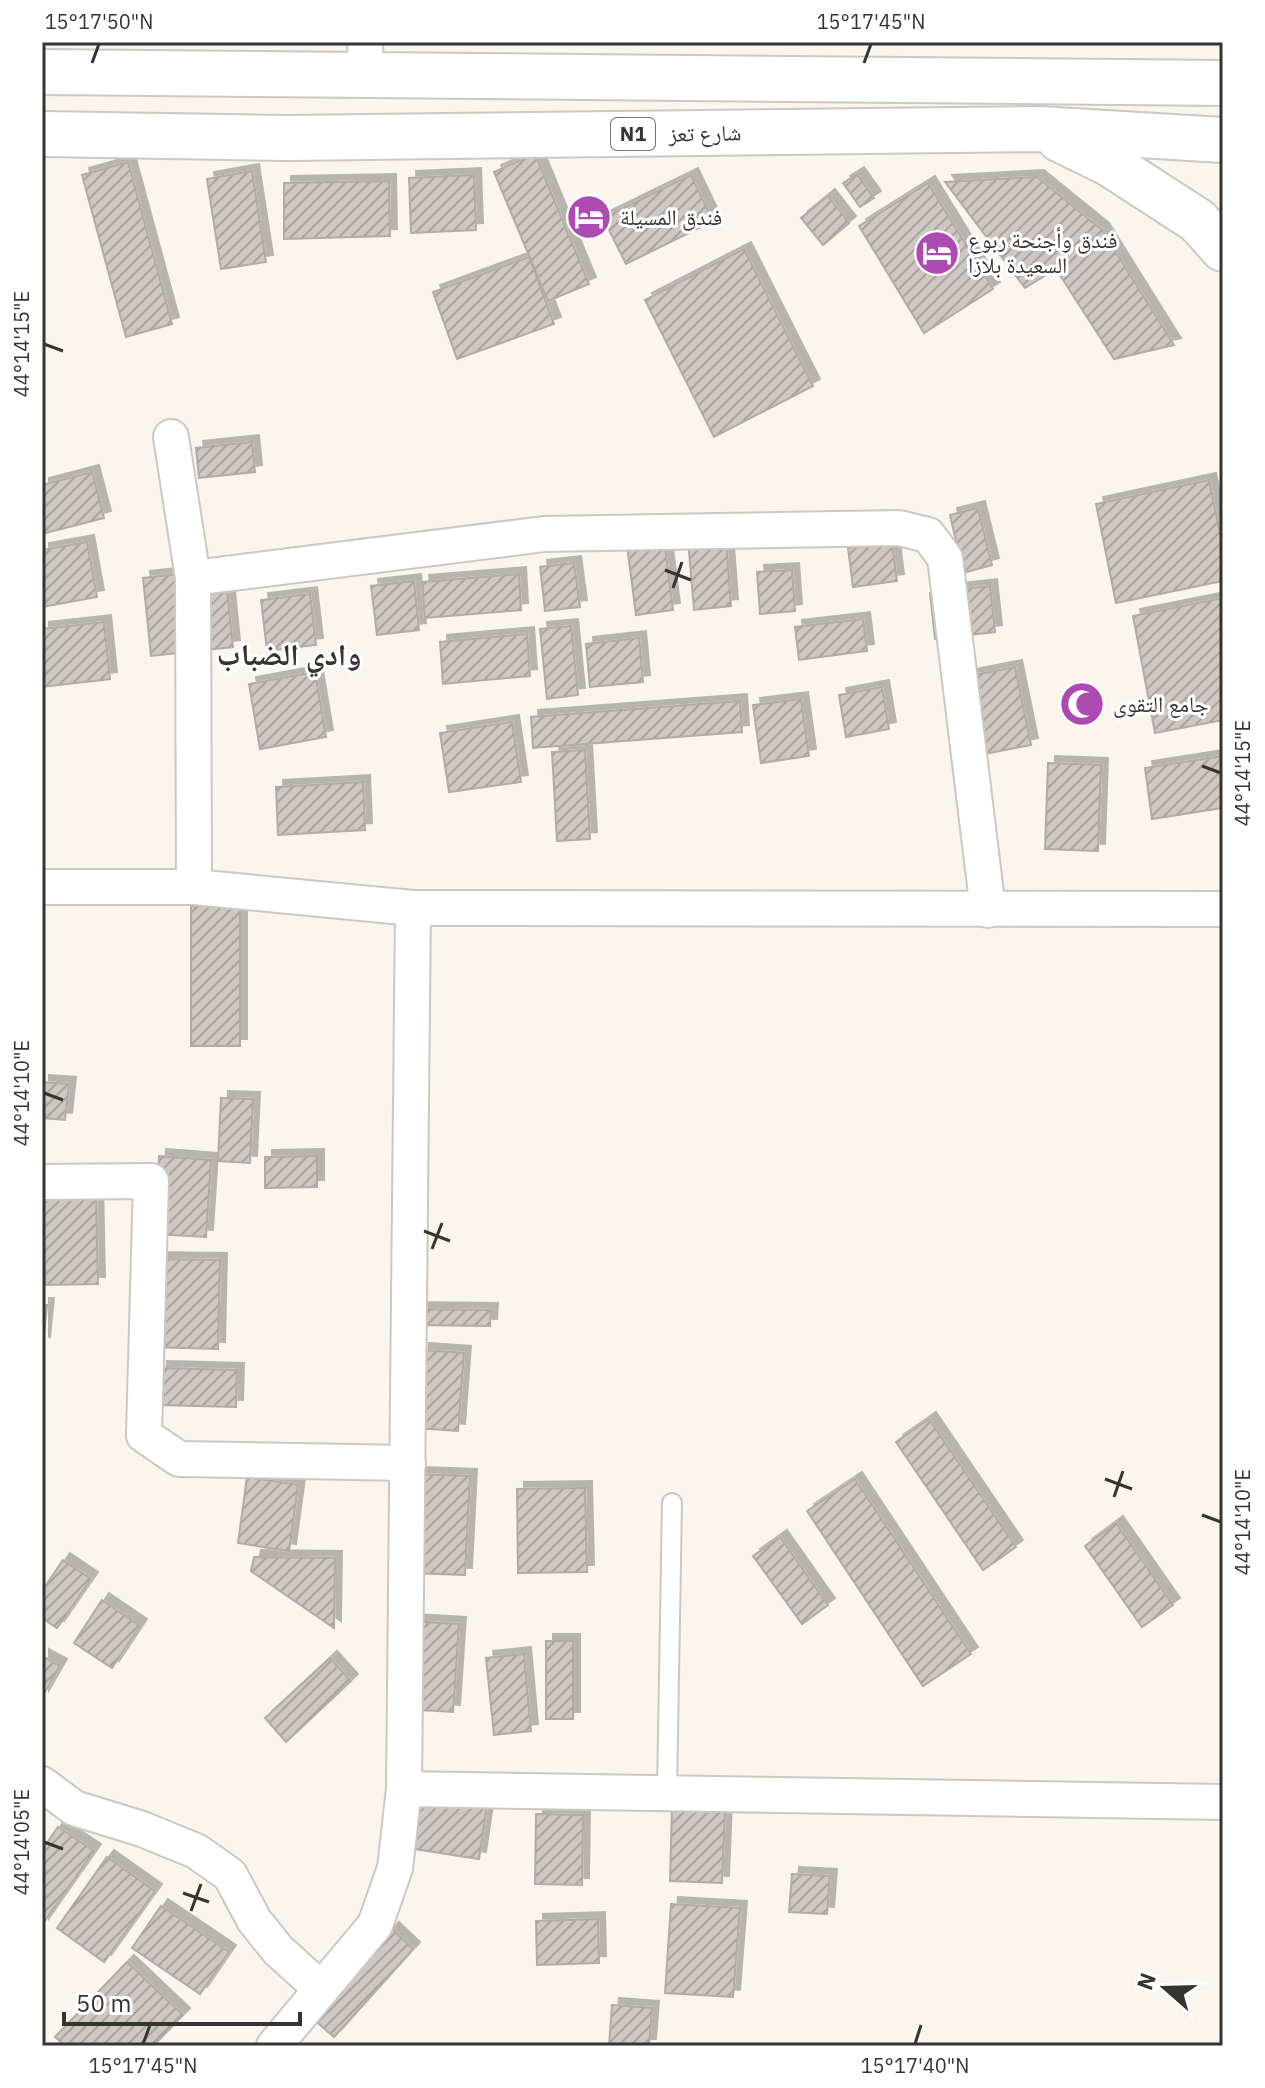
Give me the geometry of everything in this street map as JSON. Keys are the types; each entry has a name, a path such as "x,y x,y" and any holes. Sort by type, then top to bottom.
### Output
{"highway":[{"path":"42,72 287,75 365,58 1223,83"},
{"path":"287,75 288,138"},
{"path":"1039,129 1110,164 1148,188 1198,221 1223,249"},
{"name":"شارع تعز","path":"42,134 288,138 1039,129 1223,140"}],"street":[{"path":"171,437 193,578 194,887"},
{"path":"193,578 544,534 899,528 928,535 945,558 988,910"},
{"path":"42,887 194,887 413,908 1223,909"},
{"path":"274,2046 375,1925 395,1868 404,1789 413,908"},
{"path":"42,1182 151,1181 144,1435 179,1459 408,1463"},
{"path":"42,1784 74,1808 142,1829 196,1851 230,1875 254,1920 278,1950 321,1989"},
{"path":"404,1789 1223,1802"}],"lane":[{"path":"667,1793 672,1503"}],"building":[{"path":"535,154 589,284 548,301 494,172"},
{"path":"128,162 172,324 126,337 82,175"},
{"path":"252,171 266,262 221,269 207,179"},
{"path":"857,174 874,198 860,207 843,183"},
{"path":"474,175 476,230 411,233 409,178"},
{"path":"691,175 713,221 626,264 603,218"},
{"path":"1037,177 1102,230 1174,345 1114,359 1056,269 1025,288 945,182"},
{"path":"389,181 390,236 284,239 284,183"},
{"path":"928,183 993,289 924,333 859,226"},
{"path":"828,196 849,223 823,245 801,218"},
{"path":"744,249 813,386 714,437 645,300"},
{"path":"529,257 554,324 457,359 433,292"},
{"path":"252,442 255,472 199,478 196,448"},
{"path":"92,472 104,518 42,534 42,485"},
{"path":"1209,480 1223,547 1223,581 1116,603 1096,504"},
{"path":"978,508 992,565 963,573 950,515"},
{"path":"725,526 731,606 694,610 687,529"},
{"path":"663,532 673,610 636,615 626,538"},
{"path":"87,542 97,597 42,607 42,550"},
{"path":"892,542 897,581 853,587 848,548"},
{"path":"574,563 580,607 545,611 540,567"},
{"path":"225,569 233,647 151,656 143,578"},
{"path":"792,570 795,611 760,614 757,572"},
{"path":"519,574 521,610 425,618 422,582"},
{"path":"414,581 419,630 377,635 371,586"},
{"path":"990,586 995,632 935,639 930,593"},
{"path":"310,594 316,645 267,651 261,600"},
{"path":"1223,598 1223,720 1155,733 1133,616"},
{"path":"863,619 867,651 799,660 795,627"},
{"path":"104,622 110,679 42,687 42,629"},
{"path":"571,626 578,695 547,699 540,629"},
{"path":"527,634 530,676 443,684 440,642"},
{"path":"639,638 643,682 590,687 586,644"},
{"path":"1015,667 1031,745 974,756 959,678"},
{"path":"315,672 326,737 260,749 249,684"},
{"path":"882,687 889,729 846,737 839,695"},
{"path":"801,699 809,756 761,763 753,705"},
{"path":"740,701 742,732 533,748 531,717"},
{"path":"512,722 521,782 449,792 440,733"},
{"path":"585,750 590,839 557,841 552,752"},
{"path":"1223,756 1223,808 1152,819 1145,768"},
{"path":"1048,763 1101,765 1098,851 1045,849"},
{"path":"363,782 365,830 278,835 276,787"},
{"path":"240,905 240,1046 191,1046 191,906"},
{"path":"42,1082 69,1084 65,1120 42,1118"},
{"path":"221,1098 253,1099 250,1163 218,1161"},
{"path":"159,1156 211,1160 206,1237 154,1234"},
{"path":"317,1156 317,1187 265,1188 265,1157"},
{"path":"96,1192 98,1284 45,1285 43,1194"},
{"path":"150,1259 220,1260 218,1349 148,1347"},
{"path":"42,1305 47,1305 43,1344 42,1344"},
{"path":"408,1309 491,1310 490,1326 408,1325"},
{"path":"422,1350 464,1353 458,1431 416,1428"},
{"path":"160,1368 237,1370 236,1407 159,1405"},
{"path":"929,1419 1016,1547 983,1570 896,1442"},
{"path":"415,1474 470,1476 465,1575 410,1573"},
{"path":"247,1477 298,1485 289,1551 238,1543"},
{"path":"855,1479 971,1654 923,1686 807,1511"},
{"path":"585,1488 587,1572 518,1573 517,1489"},
{"path":"1116,1523 1173,1605 1142,1627 1085,1546"},
{"path":"780,1537 828,1605 802,1624 753,1556"},
{"path":"254,1557 335,1558 334,1628 251,1571"},
{"path":"63,1560 91,1579 57,1628 42,1618 42,1591"},
{"path":"102,1600 140,1626 112,1668 74,1643"},
{"path":"407,1621 459,1624 453,1712 402,1709"},
{"path":"546,1641 573,1641 573,1719 546,1719"},
{"path":"524,1654 531,1731 494,1735 486,1658"},
{"path":"42,1656 60,1666 42,1697"},
{"path":"330,1658 351,1681 286,1742 265,1718"},
{"path":"410,1794 487,1805 479,1859 401,1847"},
{"path":"672,1806 725,1808 722,1883 670,1881"},
{"path":"536,1814 583,1815 582,1885 535,1884"},
{"path":"58,1827 94,1851 42,1925 42,1850"},
{"path":"107,1857 155,1891 104,1962 57,1928"},
{"path":"792,1874 830,1876 827,1914 789,1912"},
{"path":"671,1904 740,1908 733,1997 665,1993"},
{"path":"161,1906 229,1952 200,1994 132,1948"},
{"path":"598,1919 599,1963 537,1965 536,1921"},
{"path":"392,1929 413,1949 334,2037 312,2018"},
{"path":"127,1962 183,2015 153,2046 65,2046 55,2037"},
{"path":"612,2005 652,2008 649,2046 609,2046"}],"place":[{"name":"فندق المسيلة","path":"589,217"},
{"name":"فندق وأجنحة ربوع السعيدة بلازا","path":"937,253"},
{"name":"جامع التقوى","path":"1082,704"}],"district":[{"name":"وادي الضباب","path":"289,655"}]}
